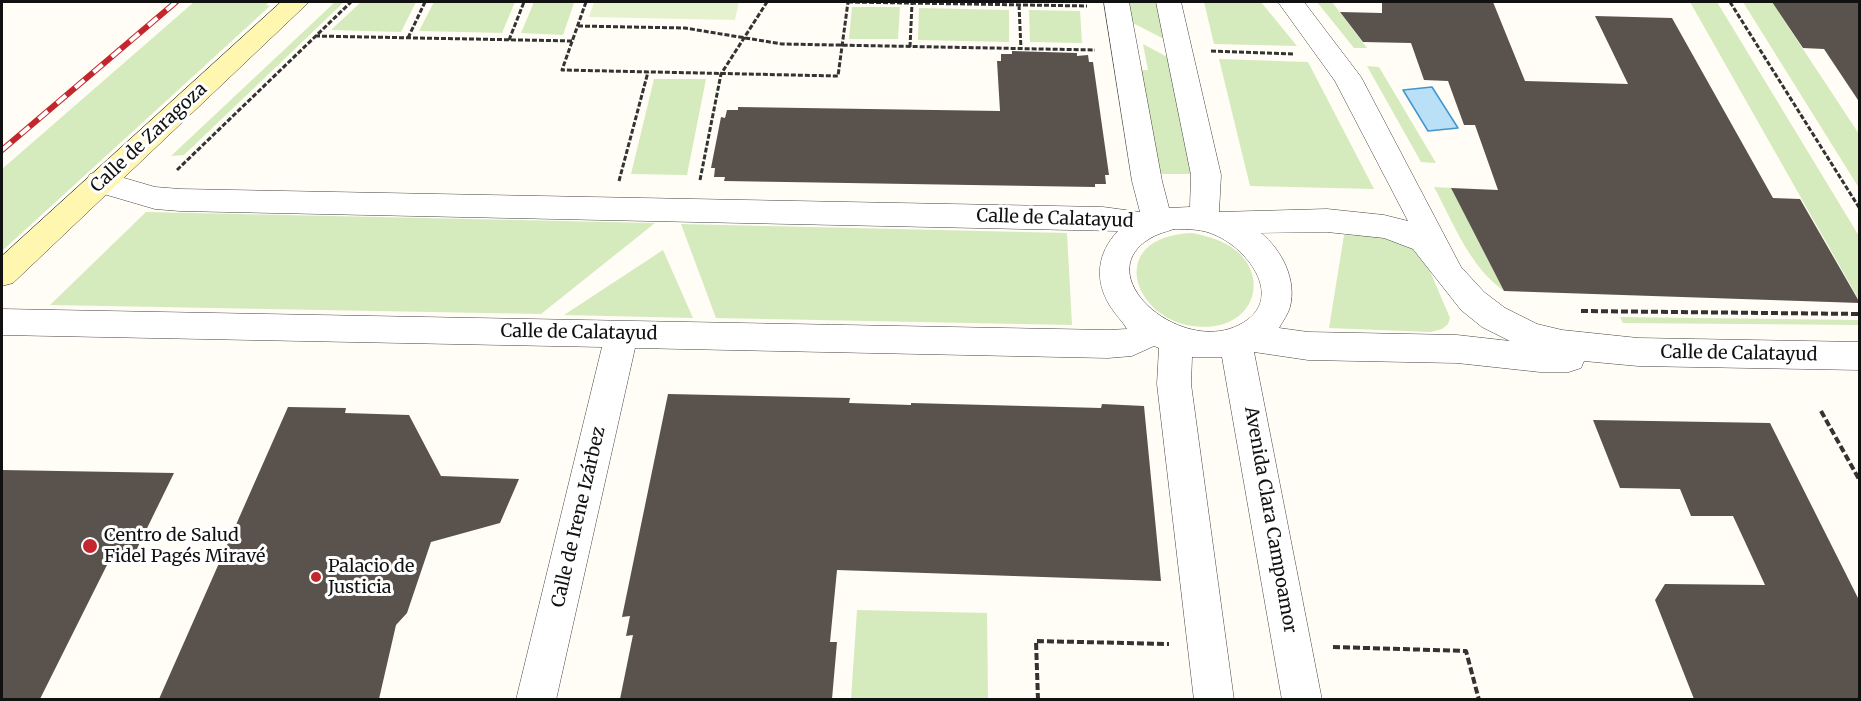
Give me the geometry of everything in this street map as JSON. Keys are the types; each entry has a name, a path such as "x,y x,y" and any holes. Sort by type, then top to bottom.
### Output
{"main road":[{"name":"Calle de Zaragoza","path":"2,274 296,2"}],"street":[{"path":"1168,2 1214,222"},
{"path":"1291,2 1347,77 1455,282"},
{"path":"1105,4 1148,181 1153,222"},
{"name":"Calle de Calatayud","path":"100,182 155,198 180,200 1095,218 1153,222"},
{"path":"1372,223 1397,215 1404,207 1407,198 1405,187"},
{"path":"1173,218 1214,222 1242,235 1258,248 1270,263 1277,280 1278,297 1272,313 1262,327 1240,339 1216,345 1165,336 1134,317 1121,300 1114,282 1114,264 1120,248 1132,234 1153,222 1173,218"},
{"name":"Calle de Calatayud","path":"1214,222 1372,223 1398,228 1424,241 1432,248 1471,301 1493,318 1517,330 1569,345 1618,352"},
{"name":"Calle de Calatayud","path":"2,322 1108,344 1165,336"},
{"name":"Calle de Irene Izárbez","path":"536,699 622,334"},
{"path":"1165,336 1174,384 1214,699"},
{"name":"Calle de Calatayud","path":"1240,339 1308,346 1457,349 1540,358 1618,352 1860,356"},
{"name":"Avenida Clara Campoamor","path":"1240,339 1246,388 1302,699"}],"path":[{"path":"188,171 176,171 351,2"},
{"path":"408,38 425,2"},
{"path":"509,40 524,2"},
{"path":"586,2 562,70 838,76 848,2 1105,4"},
{"path":"699,183 721,74 767,2"},
{"path":"1730,2 1860,209"},
{"path":"910,47 912,3"},
{"path":"1019,5 1021,49"},
{"path":"578,26 685,28 783,44 1100,50"},
{"path":"315,36 573,41"},
{"path":"1208,41 1213,62"},
{"path":"1211,51 1299,54"},
{"path":"607,181 619,182 648,72"},
{"path":"1570,310 1860,314"},
{"path":"1821,411 1860,481"},
{"path":"1038,699 1036,641 1174,644"},
{"path":"1333,647 1466,651 1479,699"}],"green space":[{"path":"194,2 269,2 266,5 270,6 2,251 2,169"},
{"path":"335,2 344,2 184,155 171,156"},
{"path":"361,2 416,2 401,32 331,30"},
{"path":"434,2 515,2 502,33 419,31"},
{"path":"534,2 574,3 563,35 521,33"},
{"path":"594,2 739,2 735,20 589,17"},
{"path":"1126,2 1159,2 1168,41 1129,21"},
{"path":"1204,2 1261,2 1297,46 1214,44"},
{"path":"1317,2 1332,2 1367,48 1354,48"},
{"path":"1690,2 1717,2 1859,236 1859,300"},
{"path":"1743,2 1772,2 1859,134 1859,188"},
{"path":"852,7 900,7 898,39 849,39"},
{"path":"919,8 1009,10 1009,42 918,40"},
{"path":"1029,10 1080,11 1082,43 1030,42"},
{"path":"1143,44 1171,59 1195,174 1156,174 1138,70 1148,70"},
{"path":"1219,59 1308,62 1374,189 1250,186"},
{"path":"1367,66 1379,67 1436,163 1421,162"},
{"path":"654,79 706,79 687,175 631,174"},
{"path":"1434,187 1451,188 1504,291 1492,281 1472,257"},
{"path":"146,212 655,223 541,314 50,305"},
{"path":"681,224 1067,233 1072,325 716,318"},
{"path":"1192,233 1233,248 1247,263 1252,274 1254,286 1247,307 1239,316 1228,322 1215,326 1188,325 1166,317 1149,302 1139,285 1137,267 1144,251 1162,239"},
{"path":"1344,235 1398,237 1424,257 1450,318 1448,324 1442,329 1431,332 1329,328"},
{"path":"663,250 693,318 564,315"},
{"path":"1620,317 1859,320 1860,325 1623,323"},
{"path":"857,610 987,613 988,699 851,699"}],"water":[{"path":"1432,87 1458,128 1428,131 1403,90"}],"building":[{"path":"1382,2 1493,2 1525,81 1628,84 1595,16 1672,18 1773,198 1800,199 1860,303 1504,291 1451,188 1498,190 1475,125 1464,125 1448,81 1424,80 1411,43 1363,42 1340,12 1382,13"},
{"path":"1772,2 1860,2 1860,103 1824,49 1803,48"},
{"path":"1012,51 1077,53 1077,56 1088,55 1089,62 1093,62 1109,175 1105,175 1106,184 1095,184 1095,187 724,181 725,177 714,177 715,168 711,168 721,117 725,118 727,110 738,110 738,107 1000,111 997,61 1001,61 1001,54 1012,54"},
{"path":"668,394 850,398 849,403 911,405 911,403 1101,408 1102,404 1144,406 1161,581 837,570 830,642 837,642 832,699 620,699 633,635 626,636 630,616 622,617"},
{"name":"Palacio de Justicia","path":"288,407 346,408 345,413 409,415 441,476 519,479 500,523 431,542 407,613 396,625 379,699 159,699"},
{"path":"1593,420 1770,423 1860,602 1860,699 1694,699 1655,600 1665,584 1765,585 1733,516 1691,516 1680,489 1620,488"},
{"path":"2,470 174,473 131,561 109,561 40,699 2,699"}],"railway":[{"path":"2,150 176,2"}],"place":[{"name":"Centro de Salud Fidel Pagés Miravé","path":"90,546"},
{"name":"Palacio de Justicia","path":"316,577"}]}
